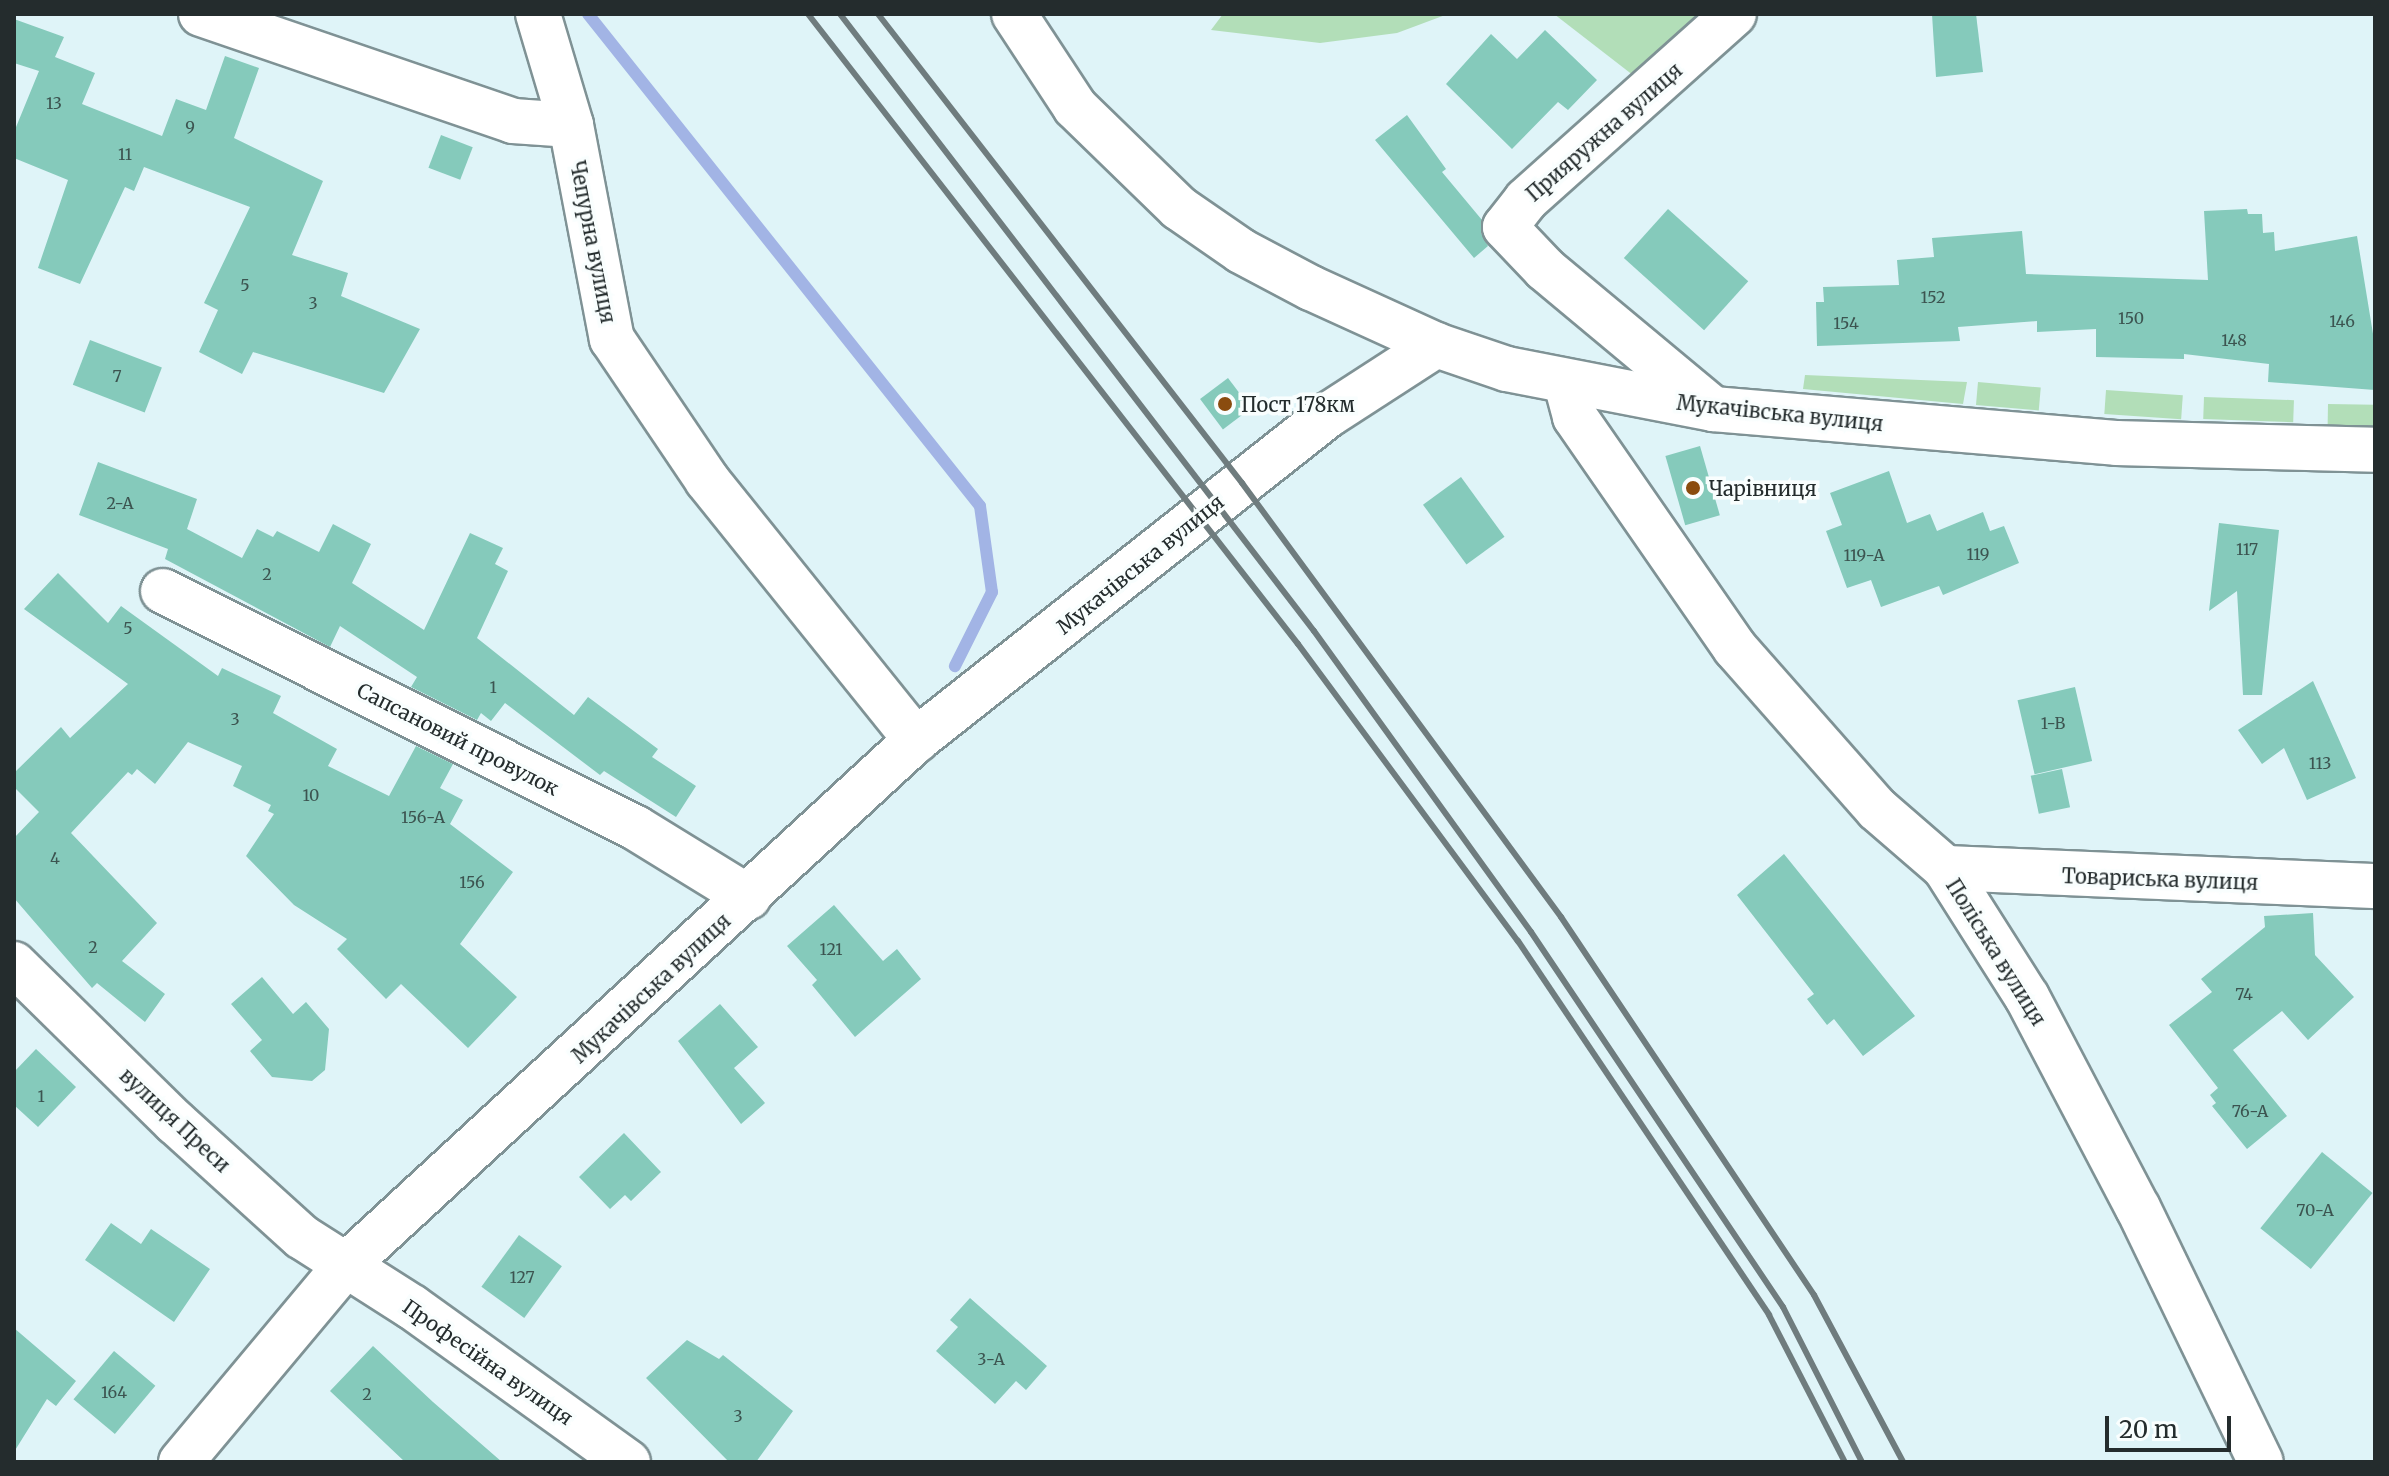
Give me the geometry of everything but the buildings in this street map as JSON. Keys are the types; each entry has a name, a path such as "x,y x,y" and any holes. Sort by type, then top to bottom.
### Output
{"street":[{"path":"201,14 513,121 571,125"},
{"name":"Чепурна вулиця","path":"538,14 571,125 612,339 707,480 916,740"},
{"path":"1014,14 1075,107 1179,208 1241,251 1436,345"},
{"name":"Прияружна вулиця","path":"1713,409 1545,269 1505,227 1526,200 1734,14"},
{"name":"Мукачівська вулиця","path":"181,1462 346,1265 916,740 1328,415 1436,345 1566,383 1713,409 2116,443 2375,450"},
{"name":"Поліська вулиця","path":"1566,383 1575,417 1735,648 1877,809 1945,868 2027,997 2138,1208 2261,1462"},
{"name":"Сапсановий провулок","path":"163,591 636,828 748,897"},
{"name":"Товариська вулиця","path":"1945,868 2375,886"},
{"name":"вулиця Преси","path":"14,964 198,1143 302,1237 346,1265"},
{"name":"Професійна вулиця","path":"346,1265 628,1462"}],"green space":[{"path":"1223,14 1448,14 1397,33 1320,43 1211,30"},
{"path":"1554,14 1717,14 1647,86"},
{"path":"1805,375 1967,382 1963,404 1803,389"},
{"path":"1978,382 2041,387 2039,410 1976,405"},
{"path":"2106,390 2183,395 2181,419 2104,414"},
{"path":"2204,397 2294,400 2293,422 2203,419"},
{"path":"2328,404 2375,405 2375,427 2328,426"}],"waterway":[{"path":"588,14 980,506 992,592 955,666"}],"railway":[{"path":"808,14 1298,644 1518,941 1769,1315 1845,1462"},
{"path":"840,14 1314,631 1531,932 1783,1307 1862,1462"},
{"path":"878,14 1242,483 1561,917 1814,1295 1903,1462"}],"place":[{"name":"Пост 178км","path":"1225,404"},
{"name":"Чарівниця","path":"1693,488"}]}
